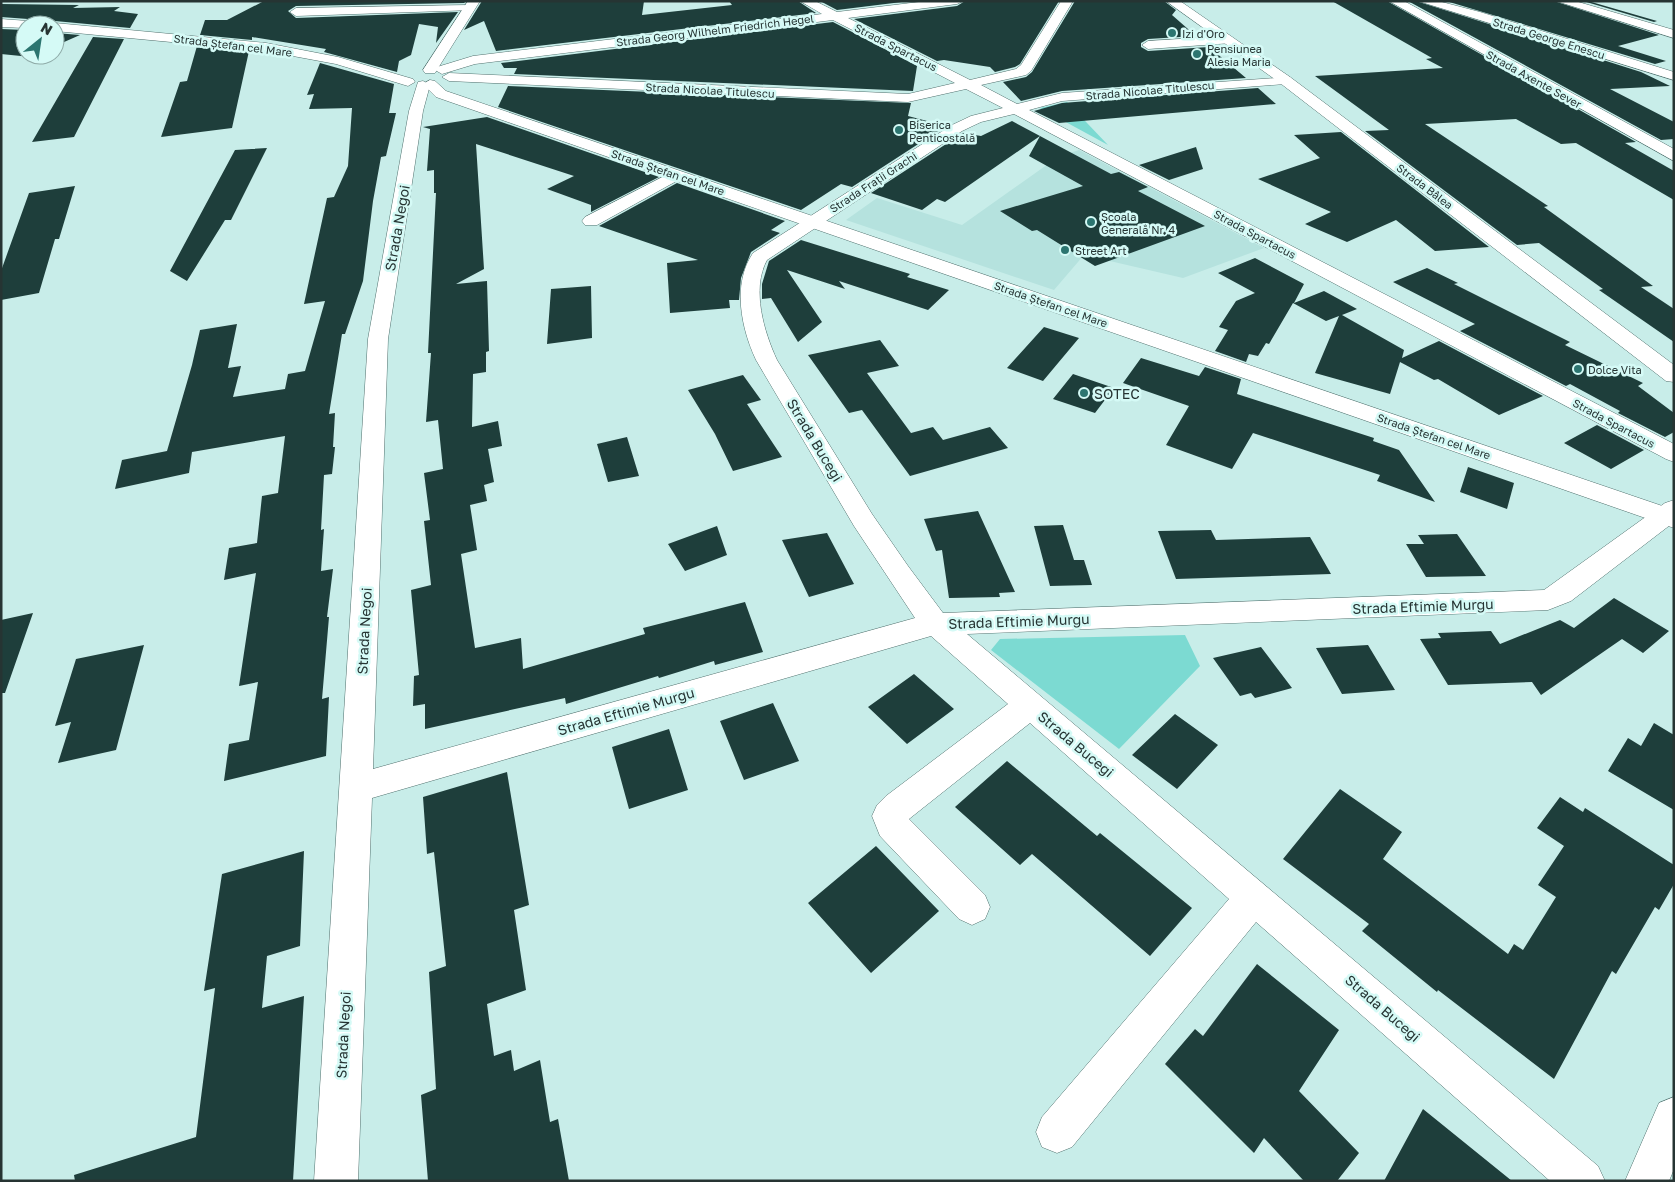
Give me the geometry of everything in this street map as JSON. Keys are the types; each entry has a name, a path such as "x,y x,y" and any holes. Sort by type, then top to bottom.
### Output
{"street":[{"name":"Strada Spartacus","path":"806,1 1674,454"},
{"name":"Strada Georg Wilhelm Friedrich Hegel","path":"430,78 473,60 957,1"},
{"path":"969,85 1012,75 1026,68 1067,1"},
{"name":"Strada Bâlea","path":"1172,1 1285,80 1674,376"},
{"name":"Strada Axente Sever","path":"1395,1 1674,156"},
{"name":"Strada George Enescu","path":"1424,1 1476,15 1674,76"},
{"path":"1562,1 1674,34"},
{"path":"296,12 395,5 472,4"},
{"name":"Strada Negoi","path":"336,1181 378,339 416,111 441,53 472,4"},
{"path":"1,23 15,24"},
{"name":"Strada Ștefan cel Mare","path":"65,28 266,47 430,78 441,94 1671,515"},
{"path":"1148,45 1228,40"},
{"name":"Strada Georg Wilhelm Friedrich Hegel","path":"441,53 473,60"},
{"name":"Strada Nicolae Titulescu","path":"430,78 888,98 924,96 969,85"},
{"name":"Strada Nicolae Titulescu","path":"1016,109 1062,97 1285,80"},
{"name":"Strada Frații Grachi","path":"812,222 966,123 1016,109"},
{"path":"591,221 676,175"},
{"name":"Strada Bucegi","path":"812,222 760,257 753,266 750,276 751,299 760,346 841,482 911,593 936,624 1584,1181"},
{"name":"Strada Eftimie Murgu","path":"356,788 894,634 936,624 1548,600 1561,594 1671,515"},
{"path":"972,908 892,825 889,816 898,807 1030,705"},
{"path":"1057,1132 1254,897"},
{"path":"1646,1181 1674,1118"}],"shaded area":[{"path":"1067,102 1108,145 1040,108"},
{"name":"Școala Generală Nr. 4","path":"1079,150 1264,248 1183,278 1084,255 1054,290 846,220 877,198 962,225 1058,157"},
{"path":"1185,635 1200,666 1119,749 991,650 1000,639"}],"building":[{"path":"264,1 466,1 464,3 296,6 288,11 296,18 458,12 436,43 438,27 419,24 411,55 399,61 397,72 324,52 326,49 252,37 252,40 200,35 205,20 227,20"},
{"path":"482,1 644,1 642,15 732,5 729,1 798,1 816,13 496,51 484,21 464,30"},
{"path":"820,1 910,1 837,10"},
{"path":"965,1 1059,1 1020,64 995,72 990,67 944,60 937,61 854,19 957,6"},
{"path":"1075,1 1164,1 1176,10 1172,15 1196,36 1148,39 1141,43 1141,47 1148,51 1209,47 1246,78 1062,91 1021,101 1003,82 1026,77 1032,72"},
{"path":"1332,1 1387,1 1636,142 1625,143 1674,171 1674,200 1576,143 1561,144 1516,119 1425,124 1548,206 1544,207 1653,286 1641,287 1674,309 1674,342 1599,290 1603,289 1539,243 1517,245 1365,131 1389,130 1315,76 1443,68 1426,59 1432,58"},
{"path":"1408,1 1416,1 1641,72 1670,86 1610,89 1674,122 1674,139 1661,140"},
{"path":"1446,1 1554,1 1659,35 1618,46 1666,61 1655,64"},
{"path":"1583,1 1588,1 1657,21 1654,22"},
{"path":"1,4 79,5 73,8 120,7 114,11 138,14 130,28 65,22 65,15 15,15 15,18 1,17"},
{"path":"833,22 917,66 913,91 514,74 517,68 504,68 501,63"},
{"path":"1,29 15,30 15,55 1,54"},
{"path":"65,34 80,35 65,42"},
{"path":"93,37 124,39 74,137 32,142"},
{"path":"197,46 249,51 232,128 161,137 180,82 187,81"},
{"path":"320,63 394,84 389,113 396,113 386,156 381,157 373,201 363,281 345,334 342,334 329,414 335,413 333,447 335,447 332,474 324,475 321,530 324,529 321,571 333,569 327,617 329,617 322,699 329,697 326,756 224,781 229,744 249,740 258,682 239,686 256,573 224,580 229,548 257,543 262,496 278,493 285,436 192,452 189,473 115,489 122,460 167,451 200,330 237,324 228,368 241,366 233,397 285,389 288,374 305,371 325,301 304,304 327,198 334,197 348,166 352,108 309,109 314,94 307,95"},
{"path":"508,86 911,103 908,116 946,126 852,187 841,184 801,210 498,107"},
{"path":"1258,88 1276,104 1059,123 1034,111 1062,103"},
{"path":"487,117 659,177 591,212 591,205 547,189 574,176 476,144 484,269 456,284 487,281 489,351 486,352 486,372 473,374 472,427 498,421 502,446 488,449 494,482 484,485 487,501 470,505 477,550 461,554 475,648 521,638 523,669 645,634 643,628 745,602 763,652 715,665 714,661 566,704 565,698 425,729 425,704 413,706 414,676 419,675 411,590 431,585 424,521 430,520 424,473 443,469 438,420 426,422 431,353 428,353 436,193 434,193 434,170 427,171 430,129 423,127"},
{"path":"1012,121 1040,136 945,202 937,199 922,210 871,193 963,133 981,136"},
{"path":"1341,132 1489,247 1435,251 1396,220 1347,242 1305,224 1331,212 1258,179 1320,158 1294,135"},
{"path":"1040,136 1111,174 1119,172 1148,187 1138,191 1205,226 1095,266 1037,230 1032,231 1000,211 1083,186 1029,156"},
{"path":"1196,147 1203,169 1169,180 1139,165"},
{"path":"267,148 231,220 225,220 187,281 170,271 235,150"},
{"path":"677,183 785,221 771,230 780,233 751,252 741,278 739,300 729,300 730,308 670,313 667,263 698,260 599,226"},
{"path":"75,186 59,239 55,239 39,293 1,300 1,271 29,193"},
{"path":"801,240 910,274 907,277 949,290 928,310 839,281 845,289 787,270 822,322 798,342 771,298 762,299 762,284 769,261"},
{"path":"1255,258 1304,284 1294,303 1324,291 1357,309 1342,315 1404,350 1402,358 1439,341 1543,396 1499,415 1438,379 1434,380 1400,362 1390,394 1315,373 1339,316 1326,321 1293,303 1269,344 1266,343 1258,356 1249,354 1246,362 1215,351 1228,330 1219,327 1236,301 1255,293 1218,273"},
{"path":"1427,268 1458,283 1454,284 1570,342 1565,345 1643,383 1638,386 1674,413 1674,432 1665,437 1618,413 1620,411 1570,384 1566,386 1460,331 1475,324 1393,282"},
{"path":"591,286 592,338 547,344 551,289"},
{"path":"1044,327 1079,338 1043,381 1007,368"},
{"path":"880,340 899,366 867,373 911,433 933,427 943,440 990,427 1008,448 910,476 862,410 849,413 808,355"},
{"path":"1141,358 1199,376 1205,367 1241,379 1237,394 1374,438 1373,441 1399,450 1435,502 1377,481 1380,475 1253,433 1232,469 1166,445 1189,406 1123,383"},
{"name":"SOTEC","path":"1073,374 1114,388 1095,413 1053,399"},
{"path":"743,375 761,400 747,404 782,457 733,471 715,434 688,390"},
{"path":"1597,425 1644,450 1611,469 1564,443"},
{"path":"627,437 639,476 608,482 597,444"},
{"path":"1468,467 1514,483 1507,509 1460,492"},
{"path":"978,511 1015,592 999,593 1000,597 949,598 942,550 936,551 924,519"},
{"path":"1063,525 1074,560 1084,560 1092,585 1050,586 1034,526"},
{"path":"717,526 727,555 685,571 668,544"},
{"path":"1211,530 1216,540 1310,537 1331,574 1176,579 1158,531"},
{"path":"827,533 854,584 809,597 782,540"},
{"path":"1457,534 1486,576 1426,577 1406,544 1424,544 1418,535"},
{"path":"1614,598 1669,631 1643,653 1622,639 1541,695 1532,682 1448,685 1420,639 1441,638 1438,633 1491,631 1500,644 1560,620 1574,628"},
{"path":"33,613 5,693 1,693 1,620"},
{"path":"144,645 116,750 58,763 71,722 55,726 76,659"},
{"path":"1368,645 1395,690 1342,694 1316,648"},
{"path":"1261,647 1292,688 1255,698 1251,693 1240,696 1213,658"},
{"path":"914,674 954,709 907,744 868,707"},
{"path":"773,703 799,761 744,780 720,721"},
{"path":"1175,714 1218,745 1177,789 1132,755"},
{"path":"1654,723 1674,735 1674,810 1608,771 1628,738 1641,746"},
{"path":"669,729 688,790 629,809 612,747"},
{"path":"1007,761 1097,836 1100,833 1192,908 1150,956 1032,854 1020,865 955,807"},
{"path":"507,772 529,905 514,910 526,990 487,1004 494,1056 511,1050 514,1071 540,1060 550,1122 558,1119 569,1181 428,1181 421,1095 436,1089 429,972 446,966 434,852 427,854 423,797"},
{"path":"1340,789 1402,832 1383,859 1508,954 1514,944 1523,950 1556,897 1538,885 1564,846 1537,828 1560,797 1583,812 1585,808 1674,865 1674,884 1659,910 1655,907 1616,974 1612,971 1554,1079 1438,990 1437,992 1362,931 1369,924 1283,859"},
{"path":"876,846 939,911 871,973 808,903"},
{"path":"304,851 300,946 267,956 262,1008 304,996 293,1181 75,1181 74,1175 196,1137 215,988 204,991 222,874"},
{"path":"1257,964 1339,1030 1299,1091 1359,1153 1337,1181 1304,1181 1264,1138 1254,1153 1165,1064 1195,1029 1203,1036"},
{"path":"1423,1109 1512,1181 1384,1181"}],"place":[{"name":"Izi d'Oro","path":"1172,33"},
{"name":"Pensiunea Alesia Maria","path":"1197,54"},
{"name":"Biserica Penticostală","path":"899,130"},
{"name":"Școala Generală Nr. 4","path":"1091,222"},
{"name":"Street Art","path":"1065,250"},
{"name":"Dolce Vita","path":"1578,369"},
{"name":"SOTEC","path":"1084,393"}]}
